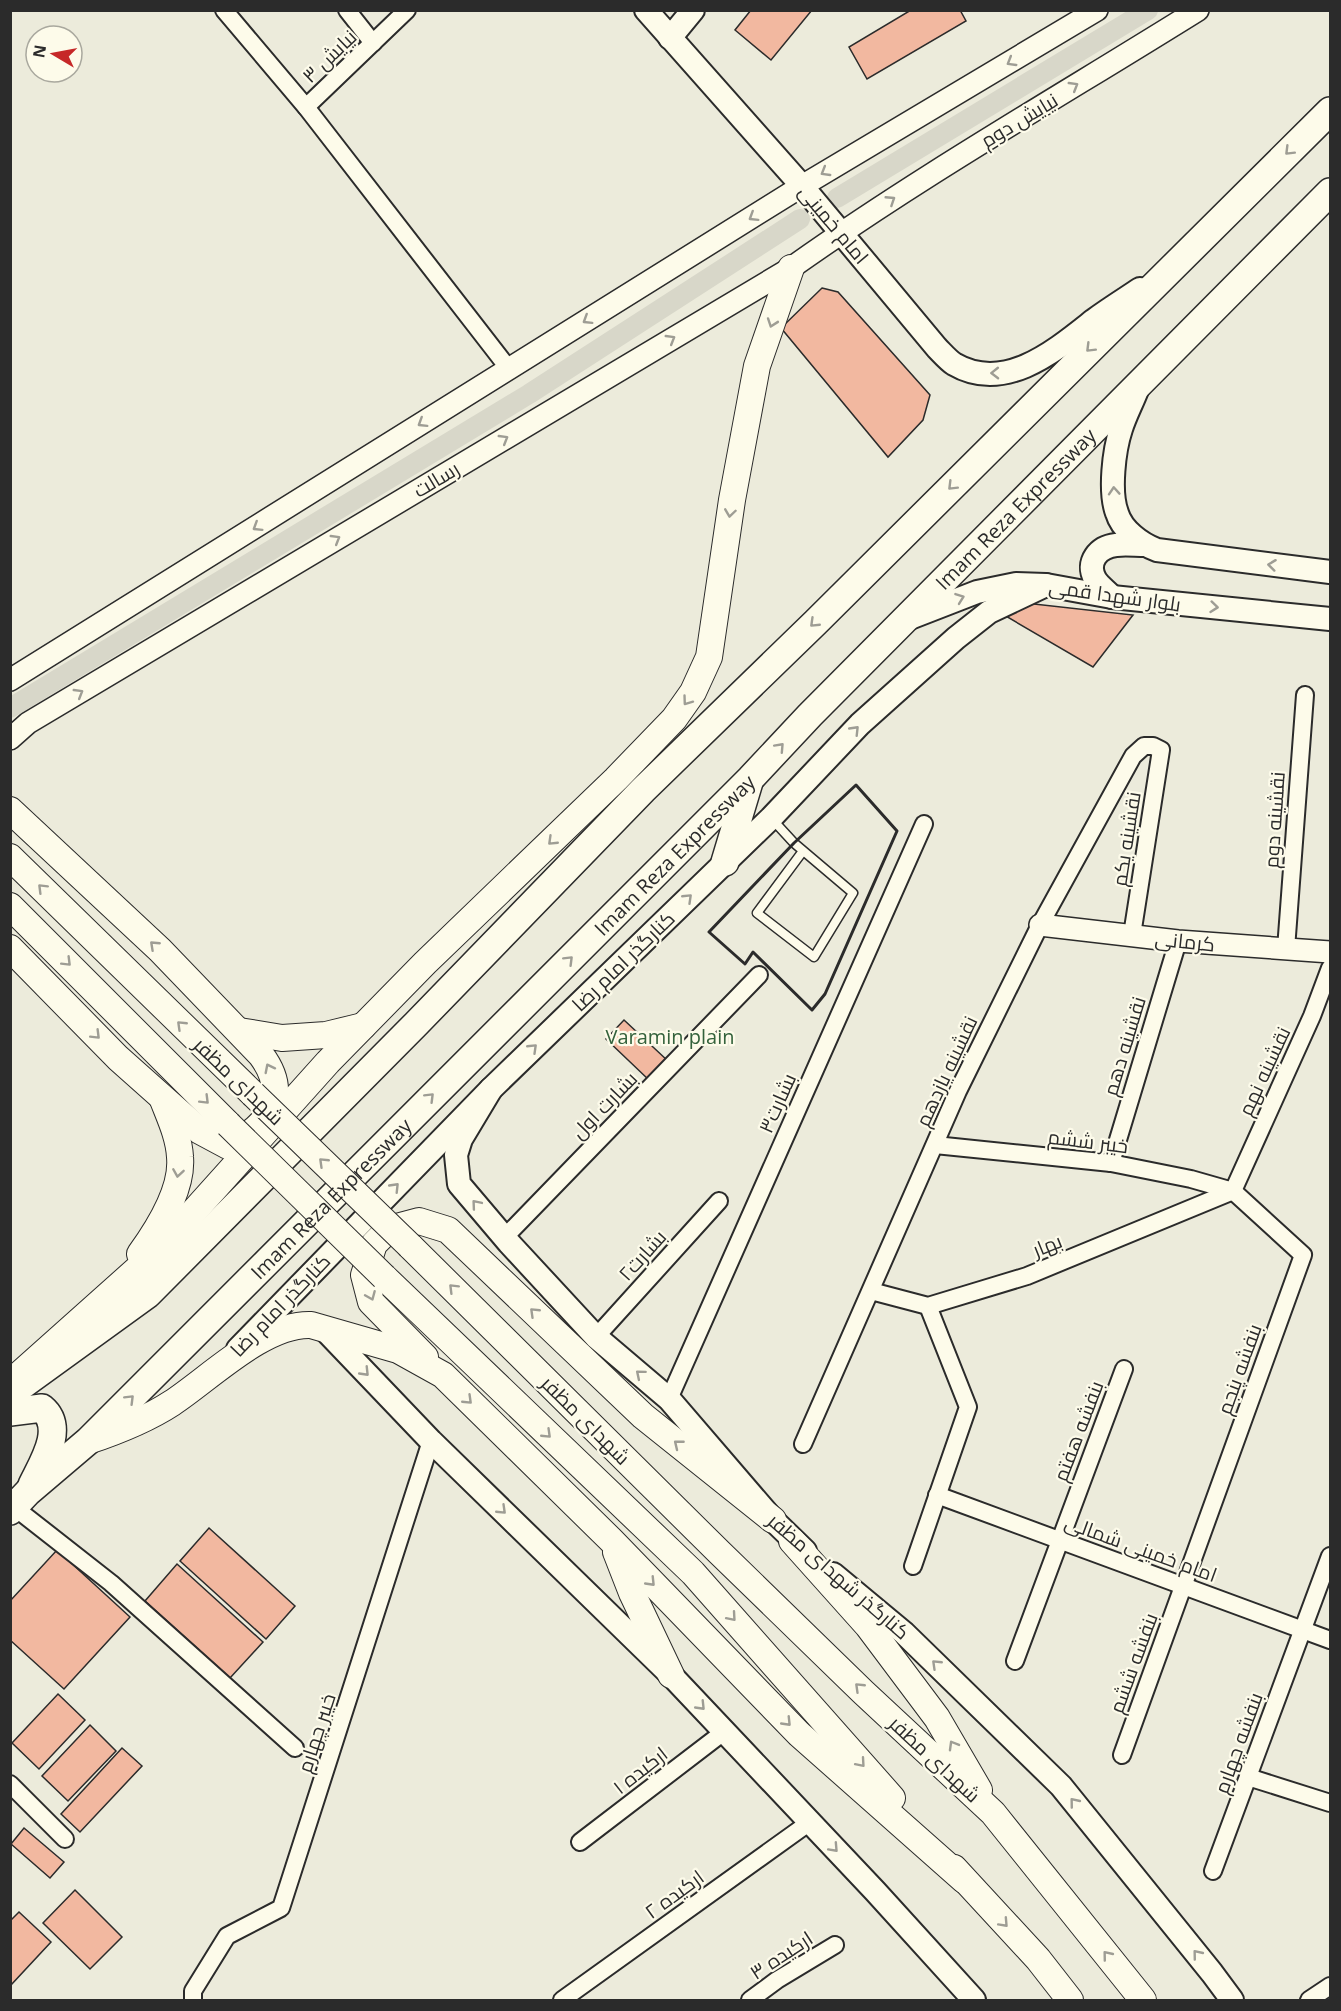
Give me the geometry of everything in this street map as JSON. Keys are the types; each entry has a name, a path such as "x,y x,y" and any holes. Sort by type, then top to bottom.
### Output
{"highway":[{"path":"10,1394 148,1294 416,1024 643,790 816,622 1330,111"},
{"name":"Imam Reza Expressway","path":"18,1503 88,1442 750,779 810,715 1330,192"},
{"path":"725,862 750,779"},
{"path":"10,1412 42,1408 48,1413 53,1426 46,1456 18,1503"}],"main road":[{"path":"670,38 693,10"},
{"name":"امام خمینی","path":"648,11 842,232 937,348 953,363 977,373 1004,373 1026,367 1050,355 1101,315 1169,269"},
{"path":"10,1382 161,1248 328,1062 425,963 616,779 674,719 693,692 709,657 732,500 757,366 791,268"},
{"path":"1140,383 1121,428 1114,455 1113,486 1116,513 1126,528 1145,545 1156,550 1330,572"},
{"path":"1112,597 1096,580 1092,563 1095,556 1103,548 1115,545 1145,545"},
{"name":"بلوار شهدا قمی","path":"906,620 977,592 1016,584 1046,585 1112,597 1330,619"},
{"name":"کنارگذر امام رضا","path":"222,1365 491,1089 771,818 860,724 956,638 989,612 1046,585"},
{"path":"10,948 118,1058 200,1131 228,1146 246,1137 266,1120 276,1089 271,1068 240,1031 160,950 11,809"},
{"name":"شهدای مظفر","path":"10,857 410,1246 829,1659 993,1813 1143,2001"},
{"name":"شهدای مظفر","path":"10,906 384,1277 693,1573 964,1880 1038,1959 1070,2001"},
{"path":"240,1031 282,1038 326,1035 366,1025"},
{"name":"کنارگذر شهدای مظفر","path":"491,1089 461,1139 456,1155 459,1184 504,1238 596,1337 669,1399 792,1541 904,1633 1061,1786 1232,2001"},
{"path":"118,1286 153,1235 175,1192 181,1158 174,1129 161,1096"},
{"path":"772,1520 643,1416 448,1230 419,1221 389,1229 374,1244 364,1275 371,1302 612,1541 799,1734 964,1880"},
{"path":"88,1442 127,1428 172,1403 222,1365 272,1335 297,1325 311,1325 398,1350 443,1375"},
{"path":"324,1329 431,1441 671,1675 974,2001"},
{"path":"612,1541 632,1593 671,1675"},
{"path":"792,1541 868,1626 937,1718 993,1813"}],"street":[{"path":"224,10 306,106 509,369"},
{"path":"347,10 373,43"},
{"name":"نیایش ۳","path":"306,106 407,10"},
{"path":"10,680 802,186 1097,10"},
{"name":"نیایش دوم","path":"842,232 973,147 1198,10"},
{"name":"رسالت","path":"10,738 28,723 791,268 842,232"},
{"name":"نقشینه دوم","path":"1286,949 1305,694"},
{"name":"نقشینه یازدهم","path":"803,1443 958,1091 1040,925 1133,756 1144,746 1153,746 1161,750"},
{"name":"نقشینه یکم","path":"1132,935 1161,750"},
{"name":"بشارت۳","path":"669,1399 924,824"},
{"name":"کرمانی","path":"1040,925 1178,941 1330,952"},
{"name":"نقشینه دهم","path":"1111,1163 1178,941"},
{"name":"نقشینه نهم","path":"1233,1191 1312,1016 1330,968"},
{"name":"بشارت اول","path":"504,1238 759,975"},
{"name":"خیبر ششم","path":"935,1145 1111,1163 1191,1179 1233,1191"},
{"name":"بهار","path":"928,1306 1027,1276 1233,1191"},
{"name":"بنفشه پنجم","path":"1183,1586 1303,1255 1233,1191"},
{"name":"بشارت۲","path":"596,1337 719,1202"},
{"path":"871,1290 928,1306 968,1407 913,1566"},
{"name":"بنفشه هفتم","path":"1015,1661 1124,1369"},
{"name":"خیبر چهارم","path":"193,2001 193,1991 227,1936 281,1908 431,1441"},
{"name":"امام خمینی شمالی","path":"937,1495 1330,1640"},
{"path":"18,1503 295,1748"},
{"name":"بنفشه چهارم","path":"1213,1871 1330,1556"},
{"name":"بنفشه ششم","path":"1122,1755 1183,1586"},
{"name":"ارکیده ۱","path":"580,1842 725,1731"},
{"path":"1248,1777 1330,1803"},
{"path":"10,1784 65,1839"},
{"name":"ارکیده ۲","path":"562,2001 810,1822"},
{"name":"ارکیده ۳","path":"750,2001 777,1980 835,1945"},
{"path":"1309,2001 1330,1986"}],"lane":[{"path":"771,818 803,851 853,893 814,957 757,913 803,851"}],"green space":[{"name":"Varamin plain","path":"11,11 1330,11 1330,2000 11,2000"}],"building":[{"path":"751,10 812,10 771,60 735,30"},
{"path":"911,10 960,10 966,21 867,79 849,47"},
{"path":"822,288 838,292 930,395 923,420 888,457 781,328"},
{"path":"1025,603 1133,615 1093,667 1004,615"},
{"path":"624,1020 668,1061 650,1081 606,1039"},
{"path":"209,1528 295,1606 266,1639 180,1561"},
{"path":"57,1550 130,1617 64,1689 10,1640 10,1601"},
{"path":"177,1564 263,1642 230,1678 145,1601"},
{"path":"58,1694 85,1720 39,1769 12,1743"},
{"path":"90,1725 116,1751 68,1801 42,1776"},
{"path":"122,1748 142,1766 80,1832 61,1814"},
{"path":"24,1828 64,1862 50,1878 11,1844"},
{"path":"75,1890 122,1937 90,1969 43,1923"},
{"path":"19,1912 51,1942 10,1986 10,1921"}],"waterway":[{"path":"837,198 1148,10"},
{"path":"10,708 529,394 800,219"}],"wall":[{"path":"856,785 897,831 825,994 812,1010 753,952 745,964 709,932 794,843 856,785"}]}
